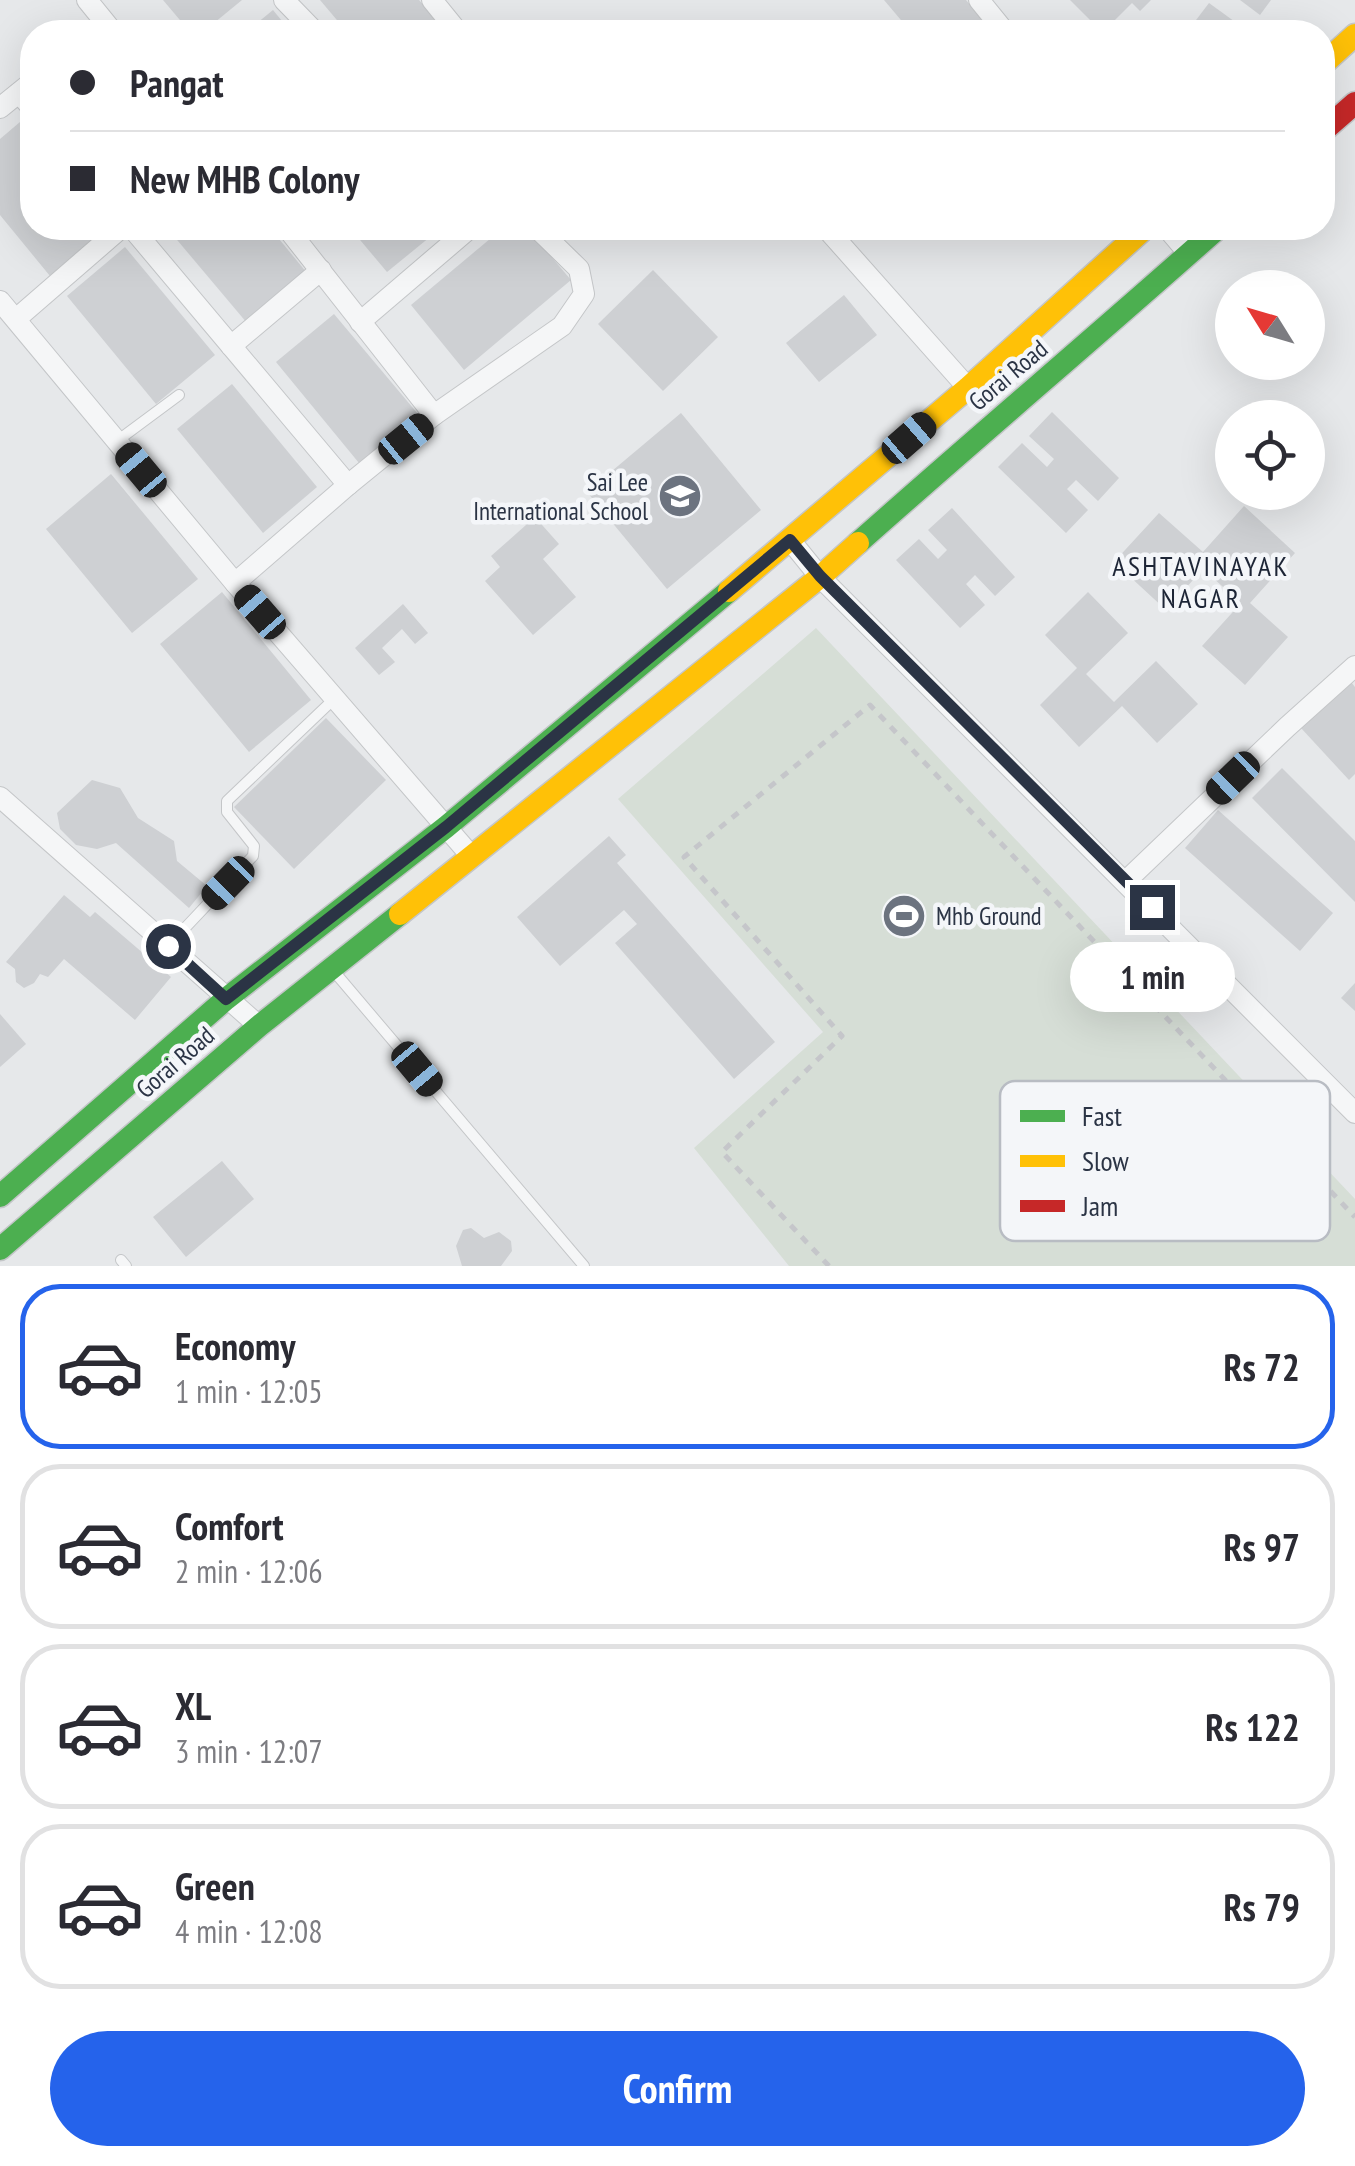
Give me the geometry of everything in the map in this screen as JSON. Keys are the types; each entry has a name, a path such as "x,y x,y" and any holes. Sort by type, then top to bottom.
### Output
{"main road":[{"path":"1335,53 1355,35"},
{"path":"1335,120 1355,102"},
{"name":"Gorai Road","path":"3,1188 226,999 446,827 790,540 968,388 1132,240"},
{"name":"Gorai Road","path":"0,1249 259,1026 820,576 1205,240"}],"street":[{"path":"284,0 303,20"},
{"path":"432,0 448,20"},
{"path":"979,0 996,20"},
{"path":"16,319 107,240"},
{"path":"142,240 348,485"},
{"path":"297,240 434,415"},
{"path":"360,322 456,240"},
{"path":"236,583 434,415 562,326 584,294 579,270 549,240"},
{"path":"837,240 968,388"},
{"path":"1177,240 1189,254"},
{"path":"231,346 322,270"},
{"path":"0,300 472,857"},
{"path":"790,540 820,576 1324,1081"},
{"path":"1126,881 1355,666"},
{"path":"0,797 259,1026"},
{"path":"1330,1087 1355,1112"}],"lane":[{"path":"118,441 179,395"},
{"path":"168,946 253,856 254,846 228,812 227,802 334,698"},
{"path":"331,968 584,1266"}],"path":[{"path":"829,1266 722,1152 842,1036 684,858 870,705 1226,1081"},
{"path":"1330,1191 1355,1217"}],"shaded area":[{"name":"Mhb Ground","path":"816,628 1244,1081 1000,1081 1000,1241 1330,1241 1330,1173 1355,1199 1355,1266 789,1266 694,1148 823,1032 618,799"}],"building":[{"path":"163,0 242,0 218,20 180,20"},
{"path":"320,0 419,0 436,20 337,20"},
{"path":"884,0 966,0 982,20 901,20"},
{"path":"1070,0 1151,0 1140,11 1132,3 1115,20 1090,20"},
{"path":"1240,0 1271,0 1260,15"},
{"path":"1209,3 1232,20 1196,20"},
{"path":"273,10 281,20 261,20"},
{"path":"20,122 20,239 0,215 0,139"},
{"path":"20,240 93,240 50,276"},
{"path":"177,240 280,240 307,273 247,323"},
{"path":"360,240 426,240 387,272"},
{"path":"489,240 537,240 571,280 464,370 411,305"},
{"path":"125,247 215,355 156,404 67,296"},
{"path":"653,270 718,337 663,391 598,324"},
{"path":"844,295 877,335 819,382 786,343"},
{"path":"334,314 418,414 359,463 276,362"},
{"path":"232,384 317,487 263,533 177,429"},
{"path":"1052,412 1119,478 1098,501 1076,480 1067,489 1088,510 1066,533 998,467 1022,443 1047,467 1054,459 1029,436"},
{"path":"681,413 761,510 667,589 587,492"},
{"path":"111,474 198,579 132,633 46,529"},
{"path":"952,508 1015,577 995,596 975,575 966,584 985,605 960,628 896,560 919,539 938,559 947,550 928,530"},
{"path":"1240,510 1248,510 1295,553 1250,603 1288,637 1245,685 1202,646 1241,603 1203,569 1166,610 1114,562 1159,513 1203,552"},
{"path":"535,517 559,544 543,559 576,597 533,635 485,581 500,567 491,556"},
{"path":"222,592 311,700 249,752 160,644"},
{"path":"1088,592 1128,633 1086,674 1114,702 1156,661 1198,704 1157,743 1122,706 1079,747 1040,705 1077,668 1045,635"},
{"path":"403,604 428,633 415,644 402,629 382,648 395,662 379,675 355,648"},
{"path":"1351,682 1355,687 1355,774 1349,780 1301,728"},
{"path":"326,718 386,780 294,869 234,807"},
{"path":"1282,768 1355,841 1355,902 1252,798"},
{"path":"92,780 120,788 138,818 174,841 177,861 207,886 189,908 116,843 97,849 76,845 60,829 57,813"},
{"path":"1218,810 1333,913 1300,951 1185,848"},
{"path":"609,836 626,855 617,863 775,1042 734,1079 615,943 637,924 624,910 560,966 517,917"},
{"path":"64,895 90,917 95,912 171,977 135,1020 64,959 48,977 40,974 24,988 16,982 15,969 6,962"},
{"path":"1355,983 1355,1011 1341,998"},
{"path":"0,1014 26,1044 0,1067"},
{"path":"222,1161 254,1199 186,1257 153,1217"},
{"path":"471,1228 484,1238 499,1232 511,1241 512,1251 501,1266 462,1266 456,1246 463,1230"}],"traffic: fast":[{"path":"858,543 1204,240"},
{"path":"0,1196 226,999 446,827 729,591"},
{"path":"0,1249 259,1026 400,914"}],"traffic: slow":[{"path":"1335,53 1355,35"},
{"path":"729,591 968,388 1132,240"},
{"path":"400,914 858,543"}],"traffic: jam":[{"path":"1335,121 1355,103"}],"place":[{"name":"Sai Lee International School","path":"680,496"},
{"name":"Mhb Ground","path":"904,916"}],"district":[{"name":"ASHTAVINAYAK NAGAR","path":"1201,582"}],"route":[{"path":"168,946 226,999 446,827 790,540 820,576 1152,907"}]}
